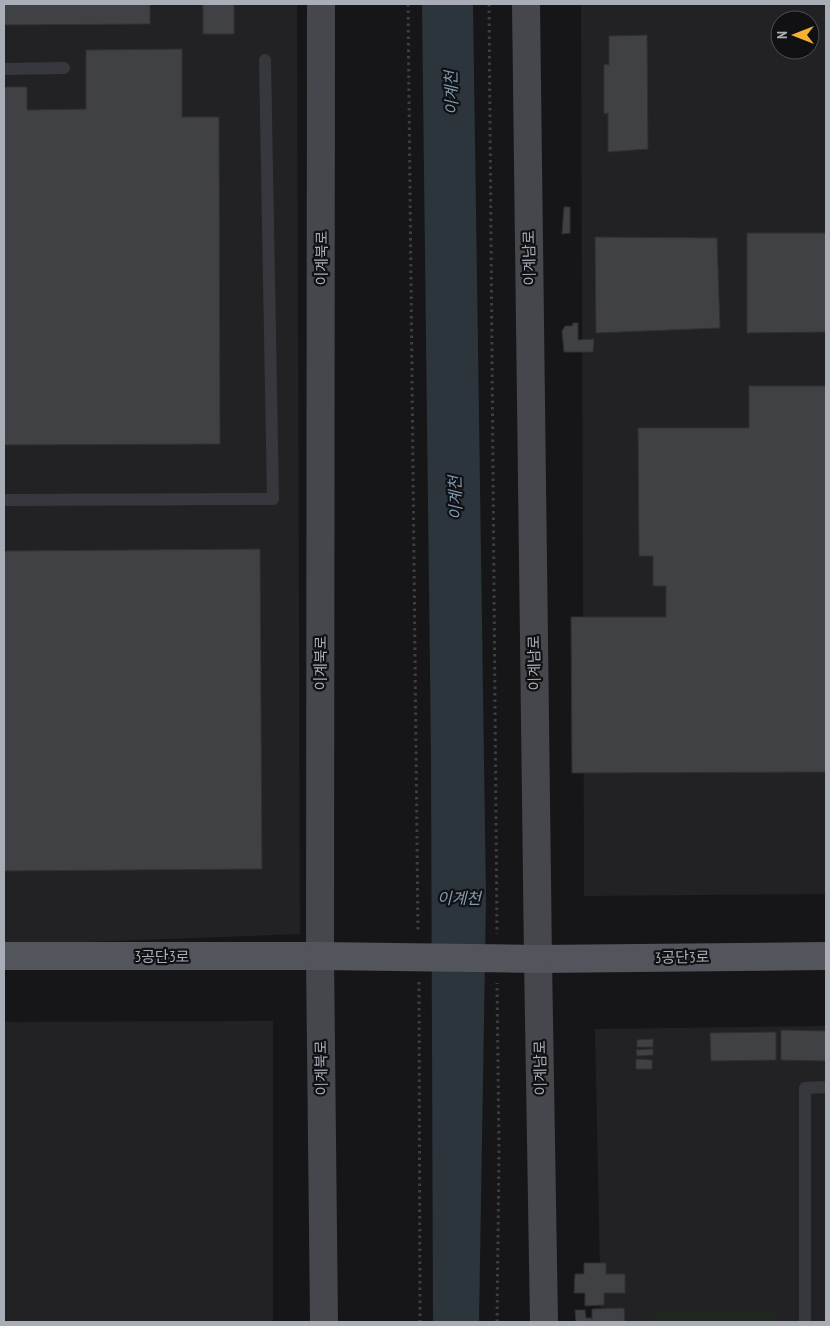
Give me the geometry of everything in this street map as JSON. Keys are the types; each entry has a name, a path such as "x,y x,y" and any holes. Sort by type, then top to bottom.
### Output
{"main road":[{"name":"3공단3로","path":"4,956 320,956 538,959 826,956"}],"street":[{"name":"이계북로","path":"321,4 320,956 324,1322"},
{"name":"이계남로","path":"526,4 544,1322"}],"lane":[{"path":"4,500 272,499 266,60"},
{"path":"4,69 64,68"},
{"path":"805,1322 805,1088 826,1088"}],"path":[{"path":"408,4 418,934"},
{"path":"489,4 497,939"},
{"path":"418,974 420,1322"},
{"path":"497,978 499,1151 497,1322"}],"shaded area":[{"path":"4,4 297,4 300,934 4,945"},
{"path":"581,4 826,4 826,894 584,896"},
{"path":"273,1021 273,1322 4,1322 4,1022"},
{"path":"826,1026 826,1322 601,1322 595,1029"},
{"path":"776,1311 776,1322 651,1322 651,1312"}],"water":[{"name":"이계천","path":"422,4 473,4 486,898 479,1322 433,1322 431,755"}],"building":[{"path":"4,4 150,4 150,24 4,25"},
{"path":"203,4 234,4 234,34 203,34"},
{"path":"647,35 648,149 608,152 608,113 604,114 604,64 609,65 609,36"},
{"path":"182,49 182,117 219,117 220,444 4,445 4,87 27,87 27,110 86,109 86,50"},
{"path":"564,207 570,207 570,233 562,234"},
{"path":"747,233 826,233 826,332 747,333"},
{"path":"595,237 717,238 720,328 596,333"},
{"path":"573,323 578,323 578,340 594,339 593,352 564,352 562,331 565,326 572,326"},
{"path":"749,386 826,386 826,772 572,773 571,617 666,617 666,586 653,586 653,556 639,556 638,428 749,428"},
{"path":"260,549 262,869 4,871 4,551"},
{"path":"781,1030 826,1031 826,1061 781,1060"},
{"path":"776,1032 776,1060 711,1061 710,1033"},
{"path":"653,1039 653,1047 637,1047 637,1040"},
{"path":"653,1049 653,1055 637,1056 636,1050"},
{"path":"636,1059 652,1060 652,1069 636,1069"},
{"path":"584,1263 606,1263 606,1274 625,1274 625,1293 604,1293 604,1305 585,1306 585,1293 574,1293 575,1274 584,1274"},
{"path":"624,1308 625,1322 592,1322 592,1309"},
{"path":"575,1310 585,1310 586,1318 592,1318 592,1322 576,1322"}]}
